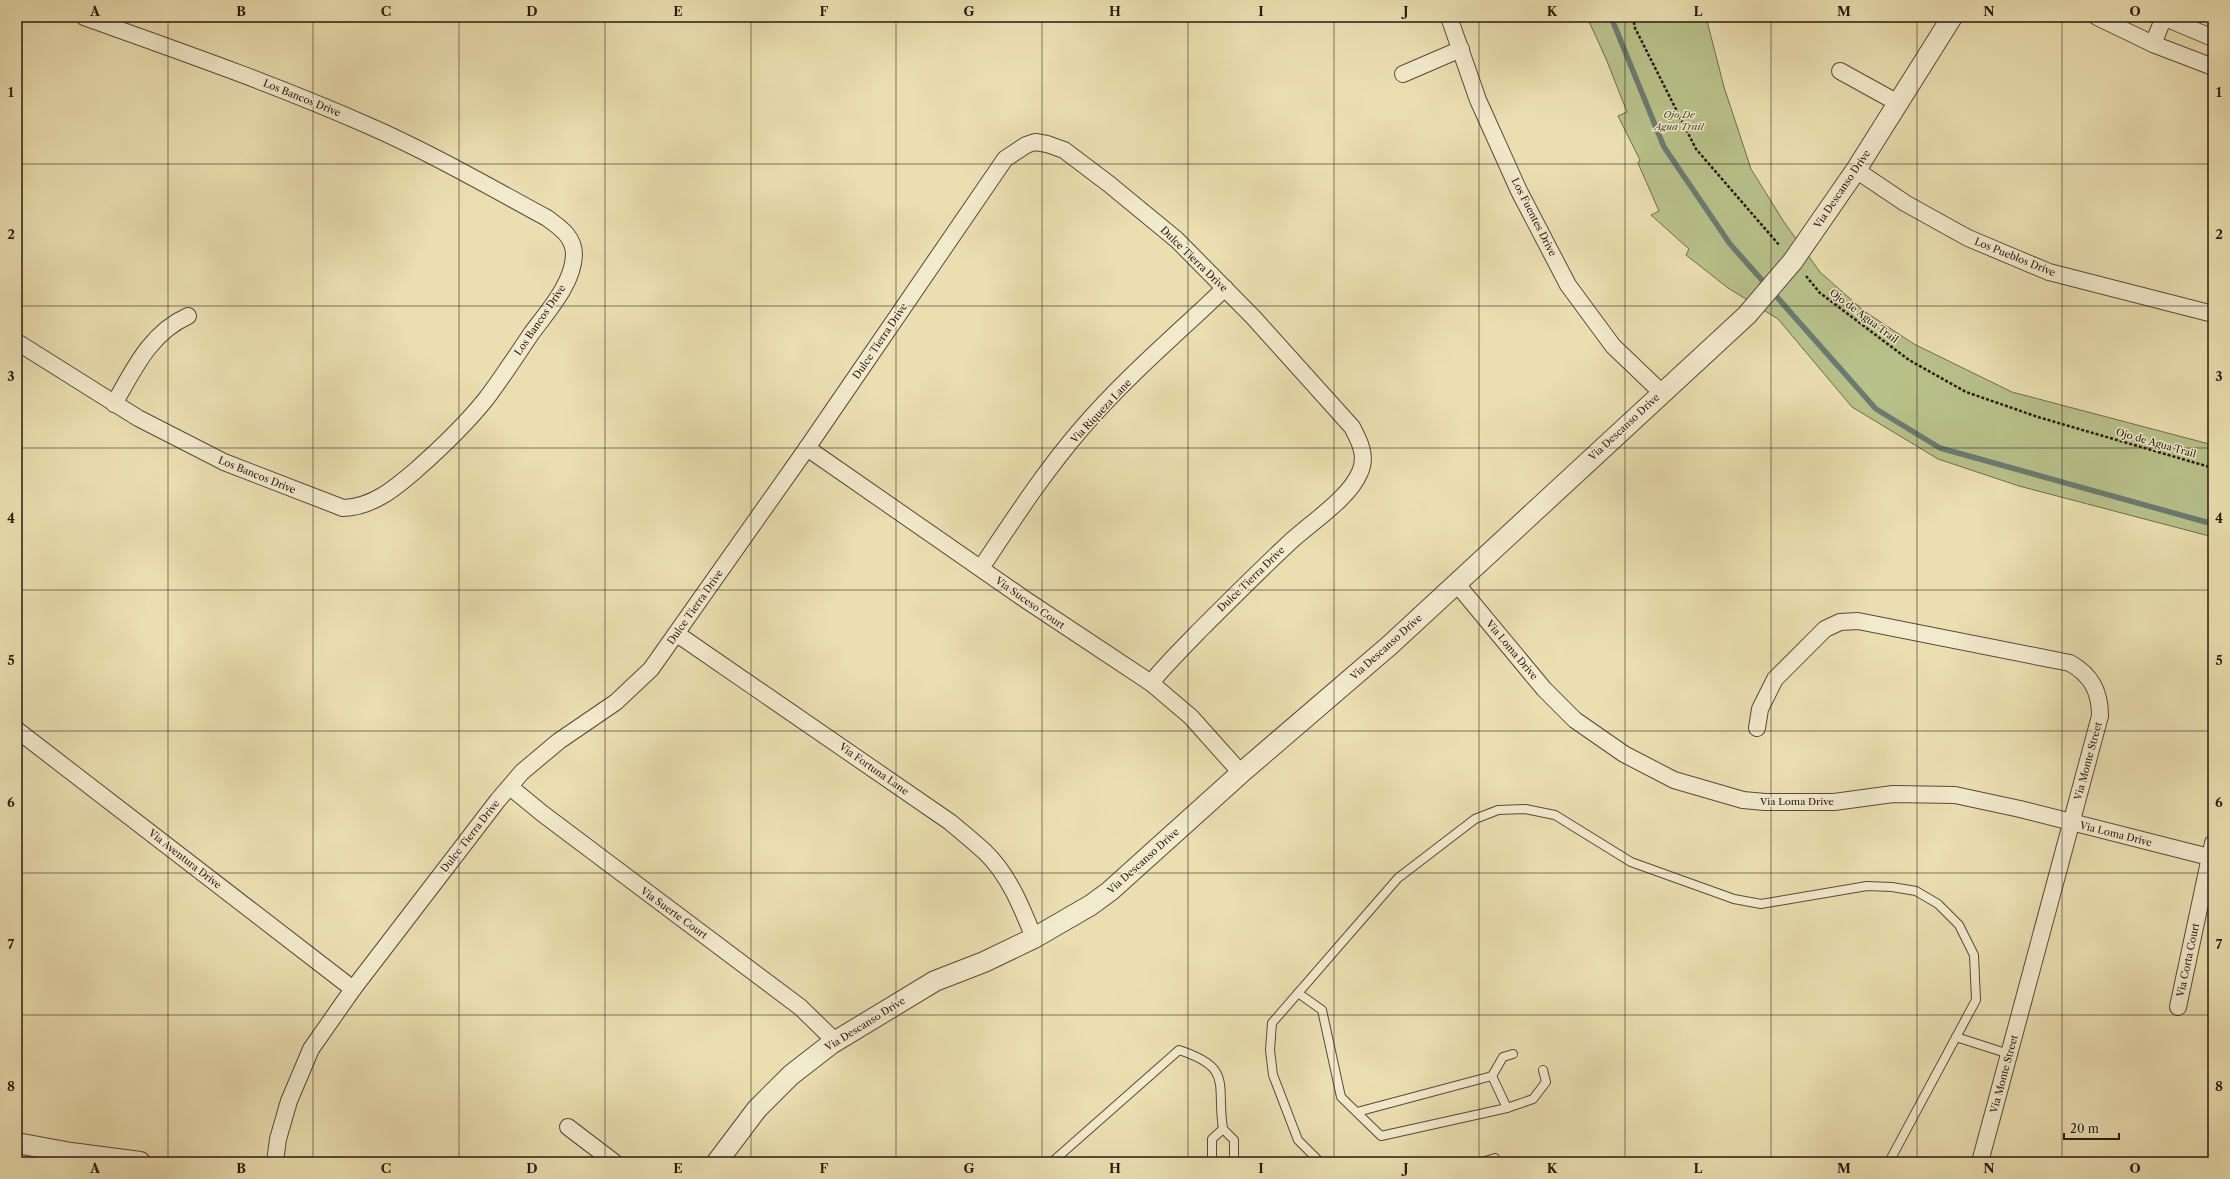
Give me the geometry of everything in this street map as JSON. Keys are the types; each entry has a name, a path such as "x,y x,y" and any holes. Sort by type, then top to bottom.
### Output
{"street":[{"name":"Los Bancos Drive","path":"17,342 114,404 224,462 343,508 354,508 374,501 394,488 439,450 487,398 558,297 572,269 573,244 564,230 547,218 440,160 369,126 293,93 84,17"},
{"name":"Los Fuentes Drive","path":"1449,17 1478,100 1519,191 1568,285 1613,346 1661,392"},
{"name":"Via Descanso Drive","path":"717,1162 762,1104 790,1075 836,1041 935,981 984,962 1034,938 1091,905 1110,891 1241,773 1390,645 1661,392 1747,315 1787,267 1856,170 1952,17"},
{"path":"2097,17 2152,44 2213,67"},
{"path":"2152,44 2164,17 2213,38"},
{"path":"1403,74 1461,49"},
{"path":"1840,71 1898,103"},
{"name":"Dulce Tierra Drive","path":"275,1162 280,1132 298,1078 311,1049 353,989 522,772 559,741 616,702 651,669 807,448 1005,159 1026,145 1035,142 1047,144 1064,150 1109,184 1177,240 1253,317 1352,426 1360,442 1364,458 1360,472 1352,486 1290,542 1213,617 1160,672 1151,684"},
{"name":"Los Pueblos Drive","path":"1856,170 1905,202 1968,238 2049,272 2213,314"},
{"name":"Via Riqueza Lane","path":"981,568 1029,496 1082,428 1120,388 1225,288"},
{"path":"114,404 147,348 176,322 188,316"},
{"name":"Via Suceso Court","path":"807,448 1093,646 1151,684 1191,717 1241,773"},
{"name":"Via Loma Drive","path":"1456,583 1544,689 1574,720 1624,754 1674,780 1743,800 1765,802 1834,802 1893,794 1955,795 2020,809 2071,823 2212,853"},
{"name":"Via Monte Street","path":"1757,728 1760,709 1767,690 1775,679 1818,634 1840,622 1858,621 2070,663 2082,670 2091,680 2100,702 2100,716 1980,1162"},
{"name":"Via Fortuna Lane","path":"677,634 950,822 986,853 1003,874 1015,895 1034,938"},
{"name":"Via Aventura Drive","path":"17,730 353,989"},
{"name":"Via Suerte Court","path":"510,787 543,814 800,1007 836,1041"},
{"name":"Via Corta Court","path":"2178,1007 2212,853"},
{"path":"568,1127 614,1162"},
{"path":"17,1143 71,1153 140,1162"}],"lane":[{"path":"1319,1161 1298,1140 1273,1075 1270,1050 1272,1023 1398,878 1475,818 1498,810 1525,809 1555,815 1631,862 1734,899 1761,904 1867,886 1892,887 1916,891 1938,904 1959,925 1974,955 1976,1000 1889,1162"},
{"path":"1298,993 1322,1010 1341,1097 1381,1136 1507,1108 1533,1099 1546,1082 1543,1070"},
{"path":"1956,1037 2009,1054"},
{"path":"1052,1162 1179,1050 1200,1056 1214,1066 1222,1083 1223,1129 1234,1140 1234,1162"},
{"path":"1357,1112 1492,1076 1503,1057 1513,1054"},
{"path":"1492,1076 1507,1108"},
{"path":"1212,1162 1212,1139 1223,1129"},
{"path":"1482,1162 1495,1158 1493,1162"}],"path":[{"name":"Ojo de Agua Trail","path":"1632,17 1635,28 1696,149 1787,267 1826,298 1909,360 1966,392 2038,416 2213,468"}],"green space":[{"name":"Ojo De Agua Trail","path":"1587,17 1706,17 1724,87 1751,169 1784,222 1820,272 1864,311 1914,344 2012,392 2213,445 2213,537 2019,486 1938,459 1852,407 1778,319 1728,288 1686,255 1689,249 1651,215 1659,211 1638,163 1640,160 1618,116 1627,112 1607,61"}],"waterway":[{"path":"1611,17 1664,147 1730,244 1876,409 1940,448 2213,524"}]}
